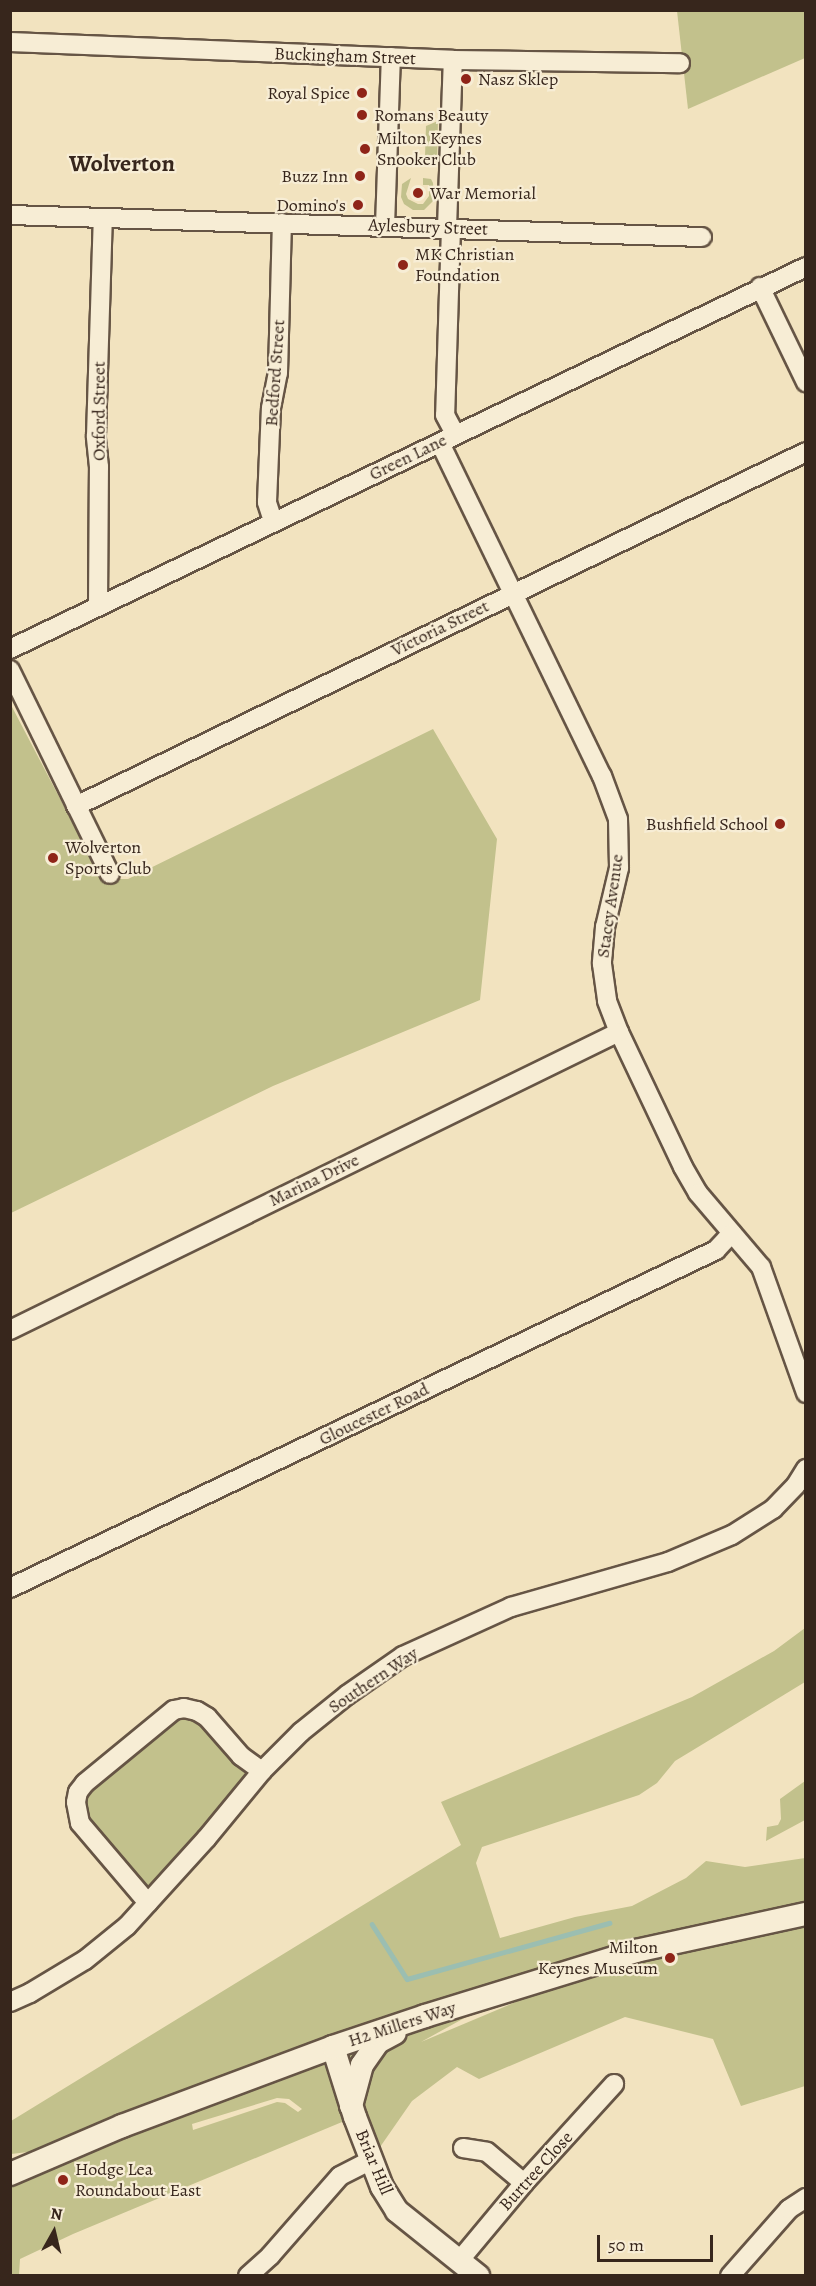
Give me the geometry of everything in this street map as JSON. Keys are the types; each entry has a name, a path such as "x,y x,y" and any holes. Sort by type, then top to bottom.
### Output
{"street":[{"name":"Buckingham Street","path":"10,42 453,60 681,63"},
{"path":"385,226 391,57"},
{"name":"Stacey Avenue","path":"453,60 445,415 447,438 512,593 602,777 618,819 619,868 605,927 602,964 608,1001 619,1032 683,1167 698,1193 732,1233"},
{"name":"Aylesbury Street","path":"10,215 702,237"},
{"name":"Oxford Street","path":"98,605 99,467 96,436 104,218"},
{"name":"Bedford Street","path":"273,521 267,502 271,408 278,373 282,223"},
{"name":"Green Lane","path":"10,649 760,287 806,267"},
{"path":"760,287 806,382"},
{"name":"Victoria Street","path":"76,806 806,452"},
{"path":"10,670 110,874"},
{"name":"Marina Drive","path":"10,1330 619,1032"},
{"path":"732,1233 761,1267 798,1347 806,1393"},
{"name":"Gloucester Road","path":"11,1588 716,1250 732,1233"},
{"name":"Southern Way","path":"10,2002 30,1994 85,1960 127,1926 206,1839 262,1771 301,1732 347,1695 404,1656 511,1607 668,1562 732,1535 774,1509 796,1485 806,1469"},
{"path":"148,1903 80,1823 76,1802 78,1792 85,1783 174,1710 184,1708 197,1711 207,1717 241,1756 262,1771"},
{"name":"H2 Millers Way","path":"10,2174 122,2126 333,2047 425,2016 636,1951 798,1916"},
{"path":"351,2107 362,2065 378,2042 425,2016"},
{"name":"Briar Hill","path":"333,2047 351,2107 371,2160 382,2187 397,2211 478,2276"},
{"name":"Burtree Close","path":"459,2261 524,2183 615,2084"},
{"path":"463,2148 487,2152 524,2183"},
{"path":"248,2276 270,2256 340,2176 371,2160"},
{"path":"730,2276 789,2209 806,2198"}],"shaded area":[{"path":"677,11 805,11 805,58 688,109"},
{"path":"438,121 437,163 425,156 426,126"},
{"path":"411,178 406,194 408,199 418,204 423,204 429,196 429,185 423,185 423,178 431,179 433,183 434,200 424,210 413,210 404,204 401,197 402,184"},
{"path":"11,705 102,879 128,879 433,729 497,839 480,1000 273,1086 11,1213"},
{"path":"805,1628 805,1682 675,1761 657,1783 639,1795 482,1847 476,1863 500,1938 575,1917 632,1906 686,1878 706,1861 745,1867 805,1858 805,2086 741,2106 713,2039 625,2017 479,2079 457,2067 412,2101 371,2160 354,2117 73,2234 20,2259 19,2275 11,2275 10,2174 45,2159 28,2152 11,2154 11,2121 461,1845 441,1802 692,1697 774,1651","holes":["627,1955 421,2042 468,2016 342,2045","277,2098 289,2099 302,2109 298,2112 285,2103 277,2102 193,2130 192,2124"]},
{"path":"185,1717 202,1722 247,1775 148,1892 82,1815 85,1797 165,1725"},
{"path":"805,1781 805,1820 766,1841 767,1827 778,1825 781,1819 780,1799"}],"waterway":[{"path":"372,1924 407,1979 609,1923"}],"place":[{"name":"Nasz Sklep","path":"466,79"},
{"name":"Royal Spice","path":"362,93"},
{"name":"Romans Beauty","path":"362,115"},
{"name":"Milton Keynes Snooker Club","path":"365,149"},
{"name":"Buzz Inn","path":"360,176"},
{"name":"War Memorial","path":"418,193"},
{"name":"Domino's","path":"358,205"},
{"name":"MK Christian Foundation","path":"403,265"},
{"name":"Bushfield School","path":"780,824"},
{"name":"Wolverton Sports Club","path":"53,858"},
{"name":"Milton Keynes Museum","path":"670,1958"},
{"name":"Hodge Lea Roundabout East","path":"63,2180"}],"district":[{"name":"Wolverton","path":"122,164"}]}
